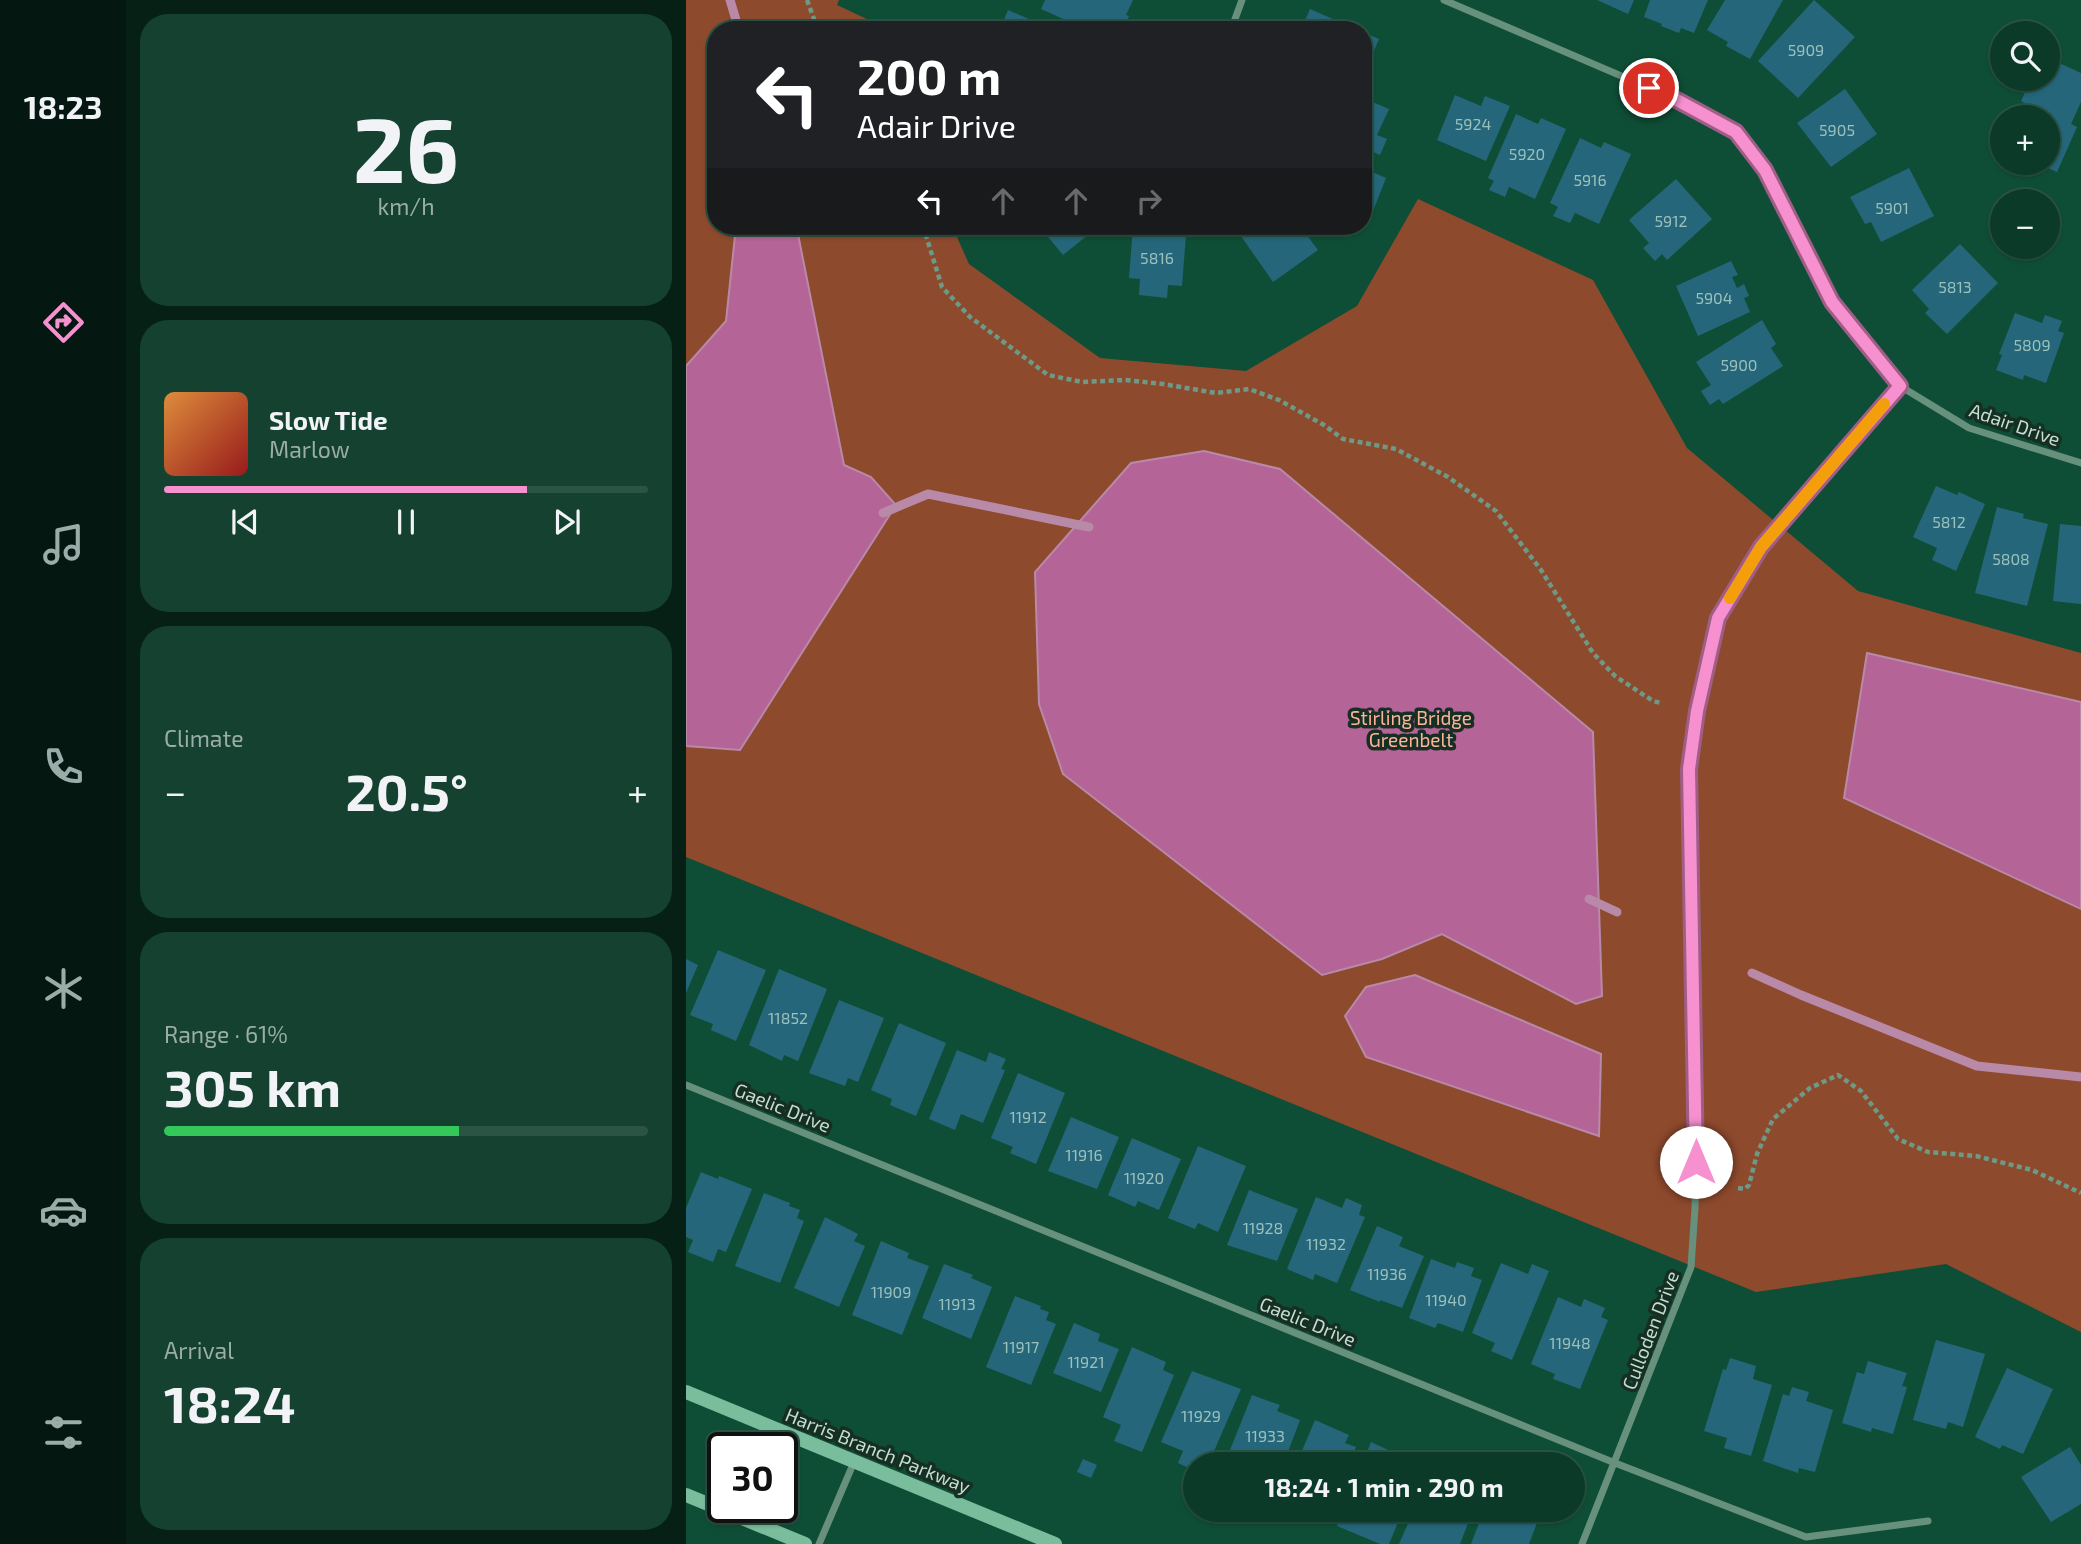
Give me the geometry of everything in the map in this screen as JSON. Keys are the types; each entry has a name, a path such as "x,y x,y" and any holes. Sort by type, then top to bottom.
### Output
{"main road":[{"name":"Harris Branch Parkway","path":"686,1392 1055,1544"},
{"path":"686,1495 805,1544"}],"street":[{"path":"1234,21 1242,0"},
{"name":"Adair Drive","path":"1444,0 1675,99 1736,132 1765,170 1832,302 1900,386 1969,428 2081,463"},
{"name":"Culloden Drive","path":"1582,1544 1691,1267 1697,1139 1689,769 1697,711 1718,618 1761,547 1900,386"},
{"name":"Gaelic Drive","path":"686,1085 1615,1463 1806,1537 1928,1521"},
{"path":"819,1544 854,1462"}],"path":[{"path":"807,0 815,21"},
{"path":"926,235 942,287 970,317 1048,376 1082,382 1125,380 1163,383 1216,393 1249,389 1279,400 1343,439 1396,449 1448,477 1496,511 1541,570 1593,653 1615,676 1653,701 1661,703"},
{"path":"1738,1188 1745,1189 1749,1185 1757,1154 1773,1119 1810,1088 1838,1075 1861,1091 1898,1139 1928,1153 1976,1156 2032,1170 2081,1193"}],"green space":[{"name":"Stirling Bridge Greenbelt","path":"686,0 839,0 837,5 871,21 707,21 707,235 956,235 969,264 1100,358 1246,371 1357,306 1418,199 1593,280 1687,448 1858,591 2081,653 2081,1332 1946,1264 1756,1292 686,857"}],"shaded area":[{"path":"735,235 798,235 844,465 871,477 896,505 740,750 686,746 686,366 726,321"},
{"path":"1204,451 1280,469 1593,732 1602,996 1576,1004 1442,934 1382,959 1322,975 1063,774 1039,704 1035,572 1131,463"},
{"path":"1867,653 2081,702 2081,909 1844,798"},
{"path":"1415,975 1601,1054 1599,1136 1366,1057 1345,1016 1366,987"}],"building":[{"path":"1045,0 1133,0 1126,15 1129,16 1127,21 1068,21 1041,9"},
{"path":"1597,0 1634,0 1628,14"},
{"path":"1650,0 1708,0 1694,33 1681,28 1679,33 1644,17"},
{"path":"1725,0 1783,0 1750,59 1726,46 1728,42 1707,30"},
{"path":"1814,0 1855,37 1798,98 1758,61"},
{"path":"1310,9 1337,21 1305,21"},
{"path":"1008,10 1034,21 1004,21"},
{"path":"1372,36 1379,39 1372,55"},
{"path":"2060,63 2081,73 2081,102 2071,124 2077,127 2060,165 2060,105 2023,105 2021,101 2026,91 2060,91"},
{"path":"1845,89 1877,134 1831,167 1797,123"},
{"path":"1455,95 1481,106 1485,96 1510,106 1486,161 1437,140"},
{"path":"1372,102 1389,109 1377,135 1387,139 1380,155 1372,151"},
{"path":"1516,114 1538,124 1541,118 1566,129 1535,199 1509,187 1505,197 1489,190 1494,181 1488,178"},
{"path":"1580,138 1601,148 1604,142 1631,154 1599,224 1575,213 1570,223 1553,216 1558,207 1550,203"},
{"path":"1909,168 1934,216 1881,242 1871,222 1865,224 1850,197"},
{"path":"1372,172 1386,178 1372,213"},
{"path":"1676,179 1712,219 1667,260 1662,254 1655,261 1643,248 1649,243 1629,220"},
{"path":"1046,235 1088,235 1063,255"},
{"path":"1132,235 1186,235 1182,286 1168,285 1167,298 1139,295 1140,279 1129,278"},
{"path":"1240,235 1307,235 1318,250 1273,282"},
{"path":"1960,244 1998,283 1947,334 1925,313 1929,309 1912,290"},
{"path":"1731,261 1738,275 1732,277 1737,288 1744,284 1749,296 1744,298 1750,312 1698,336 1676,286"},
{"path":"2015,313 2042,323 2045,315 2062,321 2058,331 2064,333 2046,383 2024,375 2023,380 1996,370 2002,355 1999,354"},
{"path":"1762,320 1776,344 1771,348 1783,366 1723,404 1719,399 1710,405 1701,391 1711,385 1696,362"},
{"path":"1936,486 1957,495 1959,492 1985,504 1956,571 1932,560 1937,548 1913,537"},
{"path":"1997,507 2024,514 2023,518 2048,524 2027,606 1975,593"},
{"path":"2060,524 2081,526 2081,604 2053,601"},
{"path":"718,950 766,970 736,1041 711,1030 713,1024 690,1015"},
{"path":"686,959 698,965 686,993"},
{"path":"779,969 827,989 798,1061 784,1055 782,1061 749,1045"},
{"path":"839,1000 884,1018 858,1082 848,1078 845,1086 809,1073"},
{"path":"899,1023 946,1043 916,1116 890,1105 892,1099 871,1090"},
{"path":"957,1050 986,1062 989,1052 1006,1059 1001,1069 1005,1070 983,1123 961,1114 955,1130 929,1119"},
{"path":"1018,1073 1065,1093 1036,1164 1010,1153 1013,1147 991,1138"},
{"path":"1071,1117 1119,1137 1097,1189 1048,1171"},
{"path":"1132,1138 1181,1159 1159,1210 1138,1201 1135,1207 1108,1195"},
{"path":"1198,1146 1246,1166 1218,1232 1198,1223 1195,1229 1168,1218"},
{"path":"701,1172 752,1189 726,1252 718,1249 713,1262 688,1252 693,1240 686,1237 686,1208"},
{"path":"1249,1190 1298,1209 1277,1261 1227,1245"},
{"path":"764,1193 800,1210 797,1218 804,1221 780,1283 735,1266"},
{"path":"1316,1197 1342,1208 1346,1198 1362,1205 1359,1215 1365,1217 1337,1283 1315,1274 1313,1280 1287,1269"},
{"path":"825,1217 858,1234 854,1241 865,1246 839,1307 794,1288"},
{"path":"1377,1226 1403,1237 1399,1246 1424,1256 1402,1308 1350,1290"},
{"path":"881,1241 909,1253 907,1258 929,1266 902,1335 852,1315"},
{"path":"1431,1259 1455,1268 1457,1262 1474,1268 1471,1276 1482,1280 1463,1332 1438,1323 1435,1328 1409,1318"},
{"path":"1501,1263 1528,1274 1532,1264 1549,1271 1512,1360 1491,1351 1495,1343 1472,1333"},
{"path":"944,1264 973,1275 971,1278 992,1287 971,1339 922,1318"},
{"path":"1015,1296 1041,1306 1040,1309 1049,1312 1046,1320 1056,1324 1031,1385 986,1367"},
{"path":"1558,1297 1581,1307 1584,1299 1605,1308 1601,1317 1608,1320 1580,1389 1553,1379 1555,1374 1531,1364"},
{"path":"1074,1323 1100,1334 1098,1341 1119,1349 1101,1392 1053,1373"},
{"path":"1936,1340 1985,1354 1963,1427 1948,1422 1946,1429 1913,1420"},
{"path":"1132,1347 1166,1362 1163,1370 1174,1375 1142,1452 1114,1441 1121,1425 1103,1417"},
{"path":"1730,1358 1756,1366 1753,1379 1772,1385 1751,1456 1724,1448 1727,1438 1704,1431 1723,1369 1726,1370"},
{"path":"1868,1361 1907,1373 1902,1386 1907,1387 1893,1434 1872,1428 1871,1432 1842,1423 1857,1372 1864,1374"},
{"path":"2007,1368 2053,1389 2023,1454 2002,1445 2000,1449 1975,1437"},
{"path":"1192,1371 1241,1389 1214,1452 1183,1452 1183,1465 1178,1463 1183,1451 1161,1442"},
{"path":"1792,1387 1809,1392 1806,1401 1833,1410 1815,1472 1799,1468 1798,1473 1763,1461 1783,1394 1789,1396"},
{"path":"1252,1395 1280,1405 1277,1411 1300,1420 1288,1452 1230,1450"},
{"path":"1315,1420 1349,1435 1345,1443 1356,1447 1354,1452 1301,1452"},
{"path":"1371,1442 1392,1452 1367,1452"},
{"path":"2070,1447 2081,1465 2081,1504 2051,1522 2021,1477"},
{"path":"1083,1459 1097,1465 1091,1478 1077,1472"},
{"path":"1338,1522 1398,1522 1389,1544 1380,1544 1337,1526"},
{"path":"1409,1522 1468,1522 1460,1544 1399,1544"},
{"path":"1479,1522 1537,1522 1529,1544 1471,1544"}],"waterway":[{"path":"730,0 736,21"},
{"path":"883,513 928,494 1089,527"},
{"path":"1589,899 1617,912"},
{"path":"1752,973 1977,1066 2081,1077"}],"slow traffic":[{"path":"1730,598 1761,547 1884,404"}],"route":[{"path":"1649,88 1736,132 1765,170 1832,302 1900,386 1761,547 1718,618 1697,711 1689,769 1696,1162"}]}
